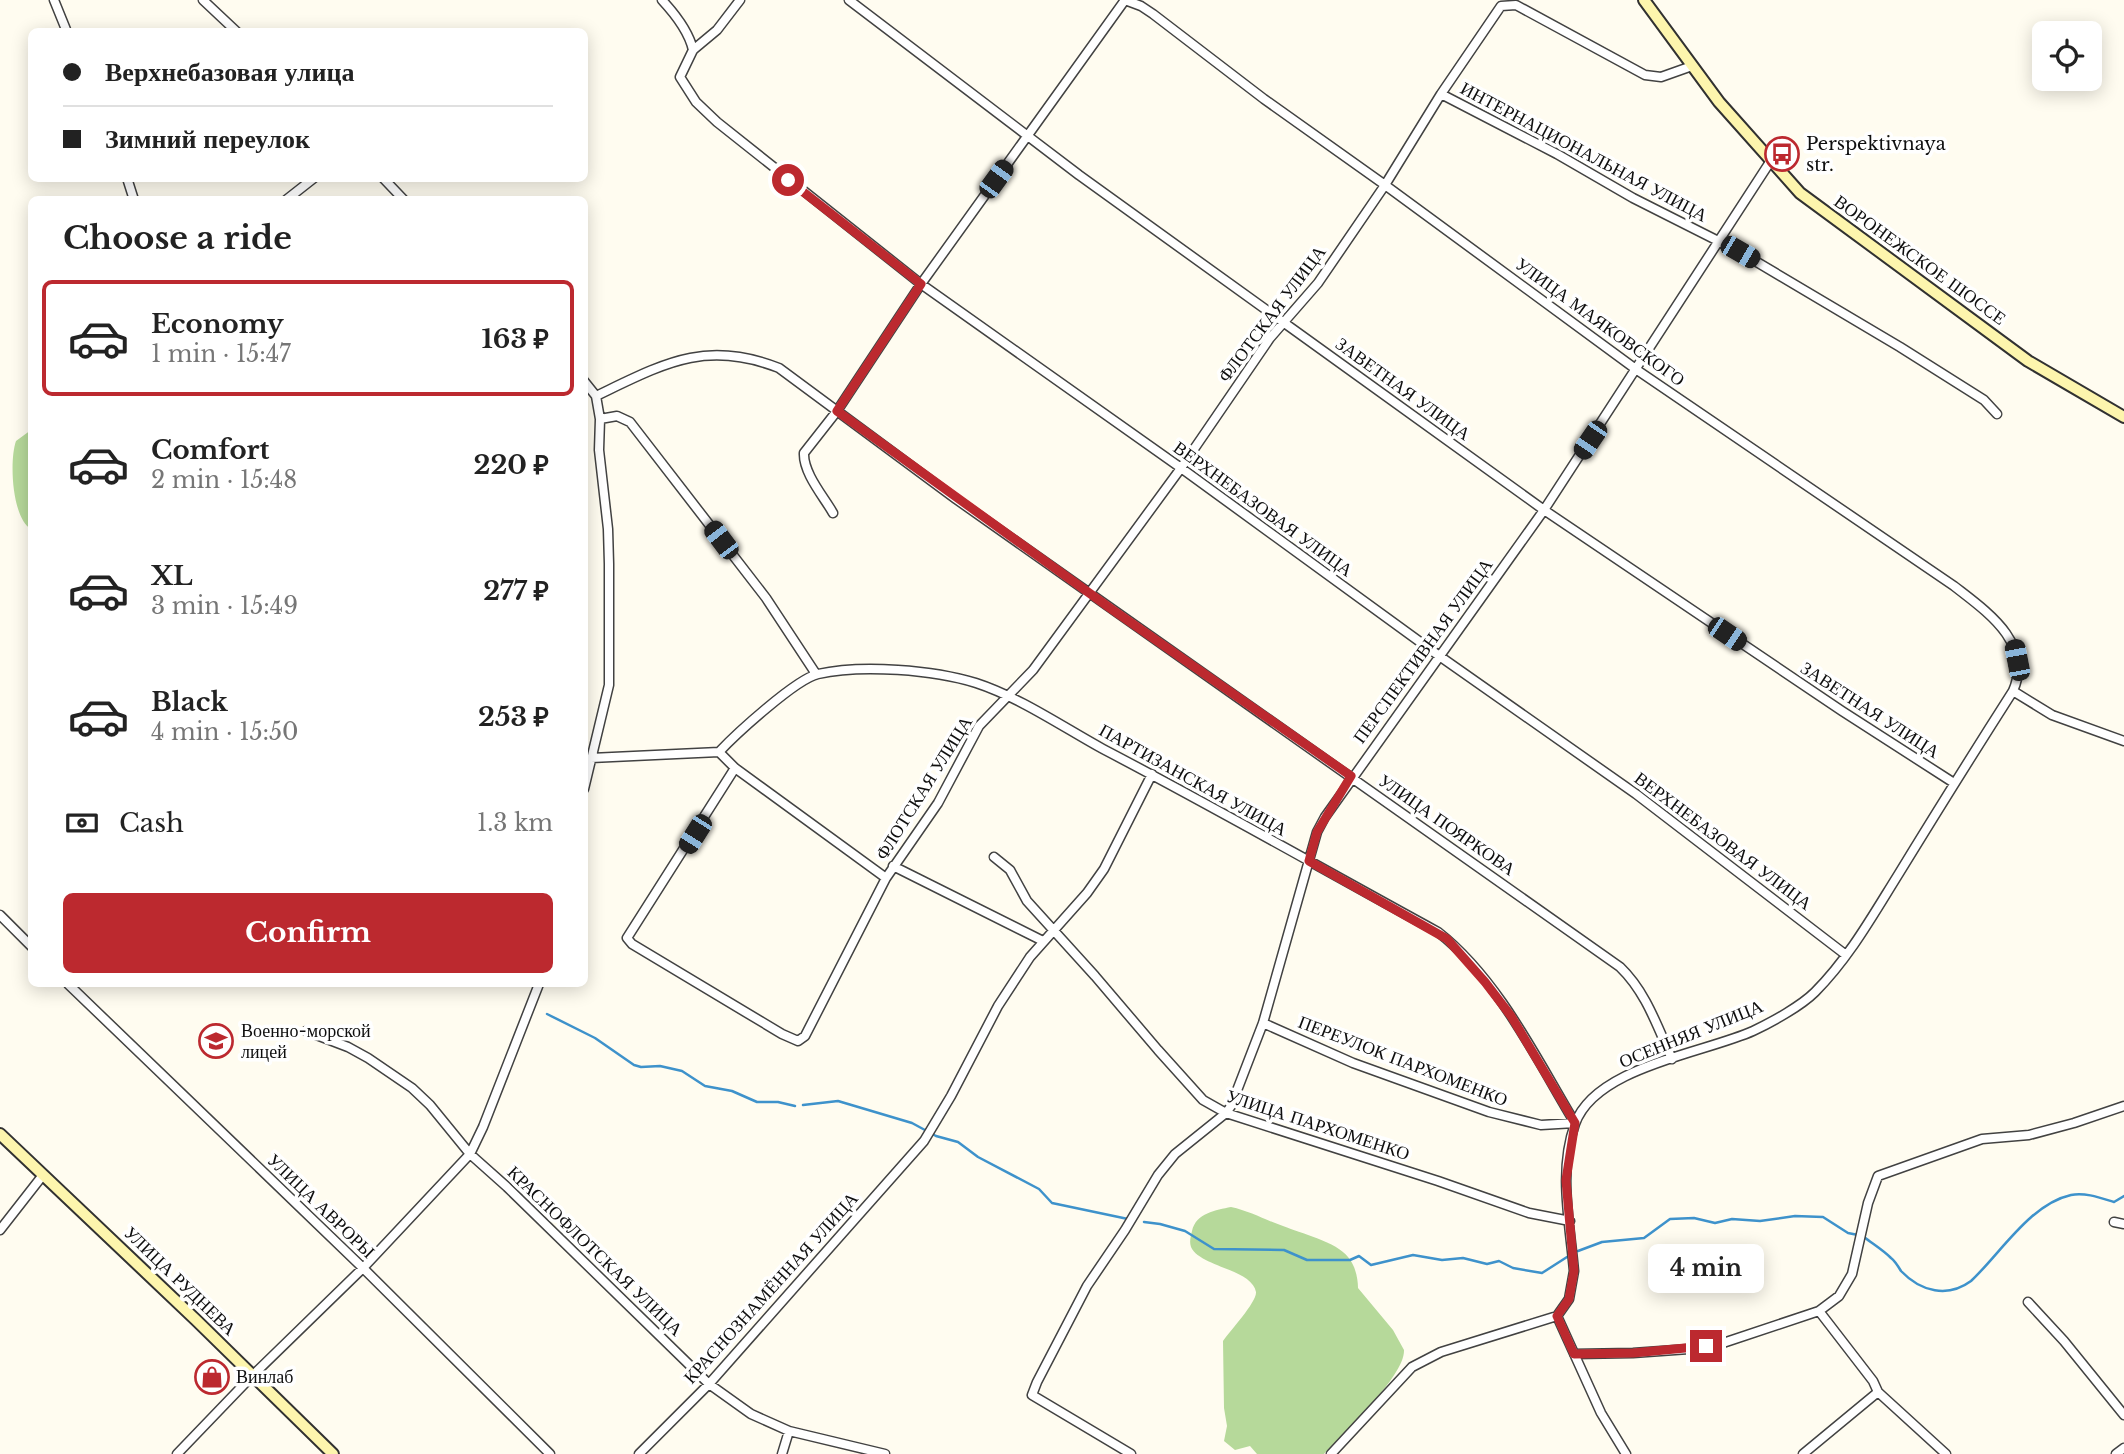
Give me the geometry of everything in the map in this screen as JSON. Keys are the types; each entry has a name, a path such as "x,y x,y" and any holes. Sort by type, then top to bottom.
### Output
{"main road":[{"name":"ВОРОНЕЖСКОЕ ШОССЕ","path":"1644,0 1692,66 1770,162 1800,193 2028,361 2124,416"},
{"name":"УЛИЦА РУДНЕВА","path":"0,1135 333,1454"}],"street":[{"path":"54,0 65,28"},
{"path":"203,0 233,28"},
{"path":"662,0 679,21 691,41 693,50 717,30 740,0"},
{"name":"ЗАВЕТНАЯ УЛИЦА","path":"849,0 1146,224 1544,510 1842,711 1954,783"},
{"path":"833,513 804,459 804,453 837,411 921,284 1125,0"},
{"name":"УЛИЦА МАЯКОВСКОГО","path":"1125,0 1153,14 1264,99 1385,184 1637,370 1978,604 2001,626 2014,644 2017,677 2013,691"},
{"name":"ФЛОТСКАЯ УЛИЦА","path":"735,768 627,938 632,944 798,1041 805,1036 886,878 938,803 979,726 1033,670 1181,468 1270,338 1318,283 1501,6 1516,5 1645,75 1661,77 1692,66"},
{"name":"ВЕРХНЕБАЗОВАЯ УЛИЦА","path":"693,50 680,77 683,85 705,111 775,170 921,284 1438,655 1636,793 1846,955"},
{"name":"ИНТЕРНАЦИОНАЛЬНАЯ УЛИЦА","path":"1441,94 1718,241 1862,323 1984,400 1997,414"},
{"name":"ПЕРСПЕКТИВНАЯ УЛИЦА","path":"1131,1454 1032,1395 1087,1286 1153,1182 1175,1154 1226,1114 1236,1096 1263,1023 1317,832 1351,776 1544,510 1770,162"},
{"path":"291,196 309,182"},
{"path":"387,182 400,196"},
{"name":"УЛИЦА ПОЯРКОВА","path":"596,396 670,362 714,354 748,357 779,368 1090,594 1619,967 1631,978 1646,1001 1672,1059"},
{"path":"588,386 596,396 600,419 599,450 608,528 610,659 609,685 588,771"},
{"path":"591,758 719,752 746,725 816,674 765,598 630,422 617,416 600,419"},
{"name":"ПАРТИЗАНСКАЯ УЛИЦА","path":"816,674 852,671 918,672 978,684 1008,697 1152,774 1447,939 1511,1016 1575,1123"},
{"path":"2013,691 2052,715 2124,741"},
{"name":"ОСЕННЯЯ УЛИЦА","path":"1557,1316 1569,1299 1574,1271 1566,1180 1575,1123 1590,1101 1633,1071 1752,1031 1806,1000 1846,955 2013,691"},
{"path":"719,752 735,768 886,878"},
{"path":"893,866 1043,941 1054,932 1104,869 1152,774"},
{"name":"УЛИЦА ПАРХОМЕНКО","path":"994,857 1010,870 1027,901 1203,1100 1226,1114 1529,1213 1570,1221"},
{"path":"0,915 28,943"},
{"name":"КРАСНОЗНАМЁННАЯ УЛИЦА","path":"639,1454 709,1384 924,1141 998,1006 1043,941"},
{"name":"УЛИЦА АВРОРЫ","path":"71,987 363,1268 550,1454"},
{"path":"177,1454 252,1376 363,1268 470,1154 538,987"},
{"name":"ПЕРЕУЛОК ПАРХОМЕНКО","path":"1263,1023 1353,1063 1467,1105 1541,1125 1575,1123"},
{"name":"КРАСНОФЛОТСКАЯ УЛИЦА","path":"306,1031 358,1052 412,1088 430,1105 470,1154 507,1186 709,1384 751,1414 789,1431 884,1454"},
{"path":"1574,1354 1633,1353 1723,1343 1819,1311 1843,1291 1852,1274 1878,1176 1982,1139 2029,1135 2124,1106"},
{"path":"0,1230 43,1175"},
{"path":"2114,1222 2124,1224"},
{"path":"2028,1302 2124,1415"},
{"path":"1819,1311 1873,1381 1878,1392 1946,1454"},
{"path":"1331,1454 1412,1367 1441,1352 1557,1316 1601,1413 1626,1454"},
{"path":"1803,1454 1878,1392"},
{"path":"782,1454 789,1431"},
{"path":"2116,1454 2124,1448"}],"green space":[{"path":"28,432 28,526 20,513 14,488 13,462 16,441"},
{"path":"1231,1207 1318,1238 1343,1252 1354,1268 1358,1288 1393,1330 1404,1350 1402,1361 1384,1389 1324,1454 1257,1454 1250,1446 1235,1450 1224,1441 1227,1426 1224,1408 1223,1341 1248,1309 1256,1292 1245,1278 1196,1254 1190,1241 1194,1225 1202,1216"}],"waterway":[{"path":"547,1014 595,1038 634,1065 660,1066 682,1071 705,1086 732,1091 757,1102 778,1102 795,1106"},
{"path":"803,1105 838,1101 912,1123 936,1136 958,1142 978,1157 1039,1189 1052,1203 1128,1219"},
{"path":"1864,1237 1888,1255 1901,1271 1917,1284 1935,1290 1953,1290 1971,1281 2016,1231 2042,1208 2056,1200 2082,1194 2114,1202 2124,1196"},
{"path":"1578,1251 1602,1242 1644,1238 1670,1219 1694,1218 1715,1223 1732,1219 1760,1221 1795,1216 1823,1217 1848,1233 1858,1235"},
{"path":"1144,1222 1185,1231 1214,1249 1284,1250 1307,1260 1350,1260 1359,1256 1371,1265 1413,1255 1442,1260 1463,1258 1487,1264 1499,1261 1513,1268 1542,1273 1567,1257"}],"place":[{"name":"Perspektivnaya str.","path":"1782,154"},
{"name":"Военно-морской лицей","path":"216,1041"},
{"name":"Винлаб","path":"212,1377"}],"route":[{"path":"788,180 921,284 837,411 956,499 1351,776 1317,832 1309,861 1447,939 1511,1016 1575,1123 1566,1180 1574,1271 1569,1299 1557,1316 1574,1354 1600,1355 1706,1346"}]}
